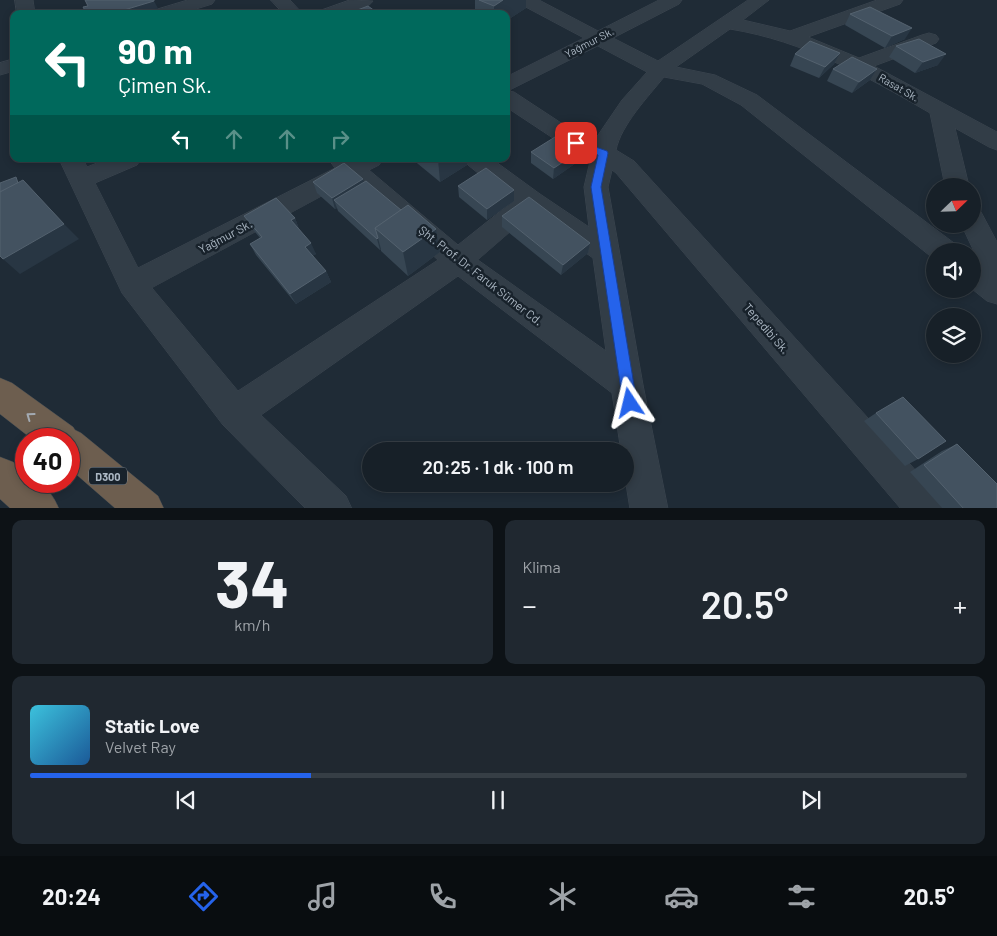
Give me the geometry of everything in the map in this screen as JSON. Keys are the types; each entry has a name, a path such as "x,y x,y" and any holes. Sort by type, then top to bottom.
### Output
{"highway":[{"path":"0,394 46,428"},
{"name":"D300","path":"80,454 145,508"},
{"path":"0,475 40,508"}],"street":[{"path":"280,0 290,10"},
{"path":"526,0 658,70 708,79 749,100 934,243"},
{"name":"Yağmur Sk.","path":"510,83 673,0"},
{"path":"649,508 627,385 596,187 603,153 606,141 630,105 658,70 760,0"},
{"path":"793,36 894,0"},
{"path":"343,10 368,3"},
{"path":"179,10 205,4"},
{"path":"860,64 929,39 871,8"},
{"name":"Rasat Sk.","path":"727,23 753,26 793,36 860,64 997,142"},
{"name":"Tepedibi Sk.","path":"510,101 576,143 603,153 625,167 926,508"},
{"path":"940,110 955,178"},
{"path":"113,162 76,169 132,285 235,413 333,508"},
{"name":"Yağmur Sk.","path":"132,285 354,162"},
{"name":"Şht. Prof. Dr. Faruk Sümer Cd.","path":"354,162 458,260 627,385"},
{"path":"480,162 607,253"},
{"path":"235,413 458,260 531,200"},
{"path":"979,233 997,270"},
{"path":"981,280 997,292"}],"building":[{"path":"85,0 154,0 124,10 85,10 83,7 88,6"},
{"path":"479,0 503,0 494,6"},
{"path":"368,6 374,10 358,10"},
{"path":"870,7 912,28 892,36 850,14"},
{"path":"919,39 946,54 923,62 896,46"},
{"path":"810,41 840,53 825,67 795,54"},
{"path":"852,57 877,69 859,82 833,69"},
{"path":"555,137 578,152 554,168 531,152"},
{"path":"344,163 363,179 332,198 313,182"},
{"path":"486,168 514,190 487,209 458,186"},
{"path":"16,177 18,183 0,192 0,183"},
{"path":"23,180 64,224 3,259 0,256 0,192"},
{"path":"366,181 401,210 375,228 377,239 334,200"},
{"path":"529,197 590,243 563,265 502,216"},
{"path":"276,198 295,218 291,220 311,243 305,247 326,271 290,294 250,244 262,237 244,216"},
{"path":"408,205 436,229 403,252 375,228"},
{"path":"903,397 946,441 918,459 876,413"},
{"path":"957,444 997,484 997,508 963,508 924,465"}],"route":[{"path":"576,143 603,153 596,187 630,403"}]}
